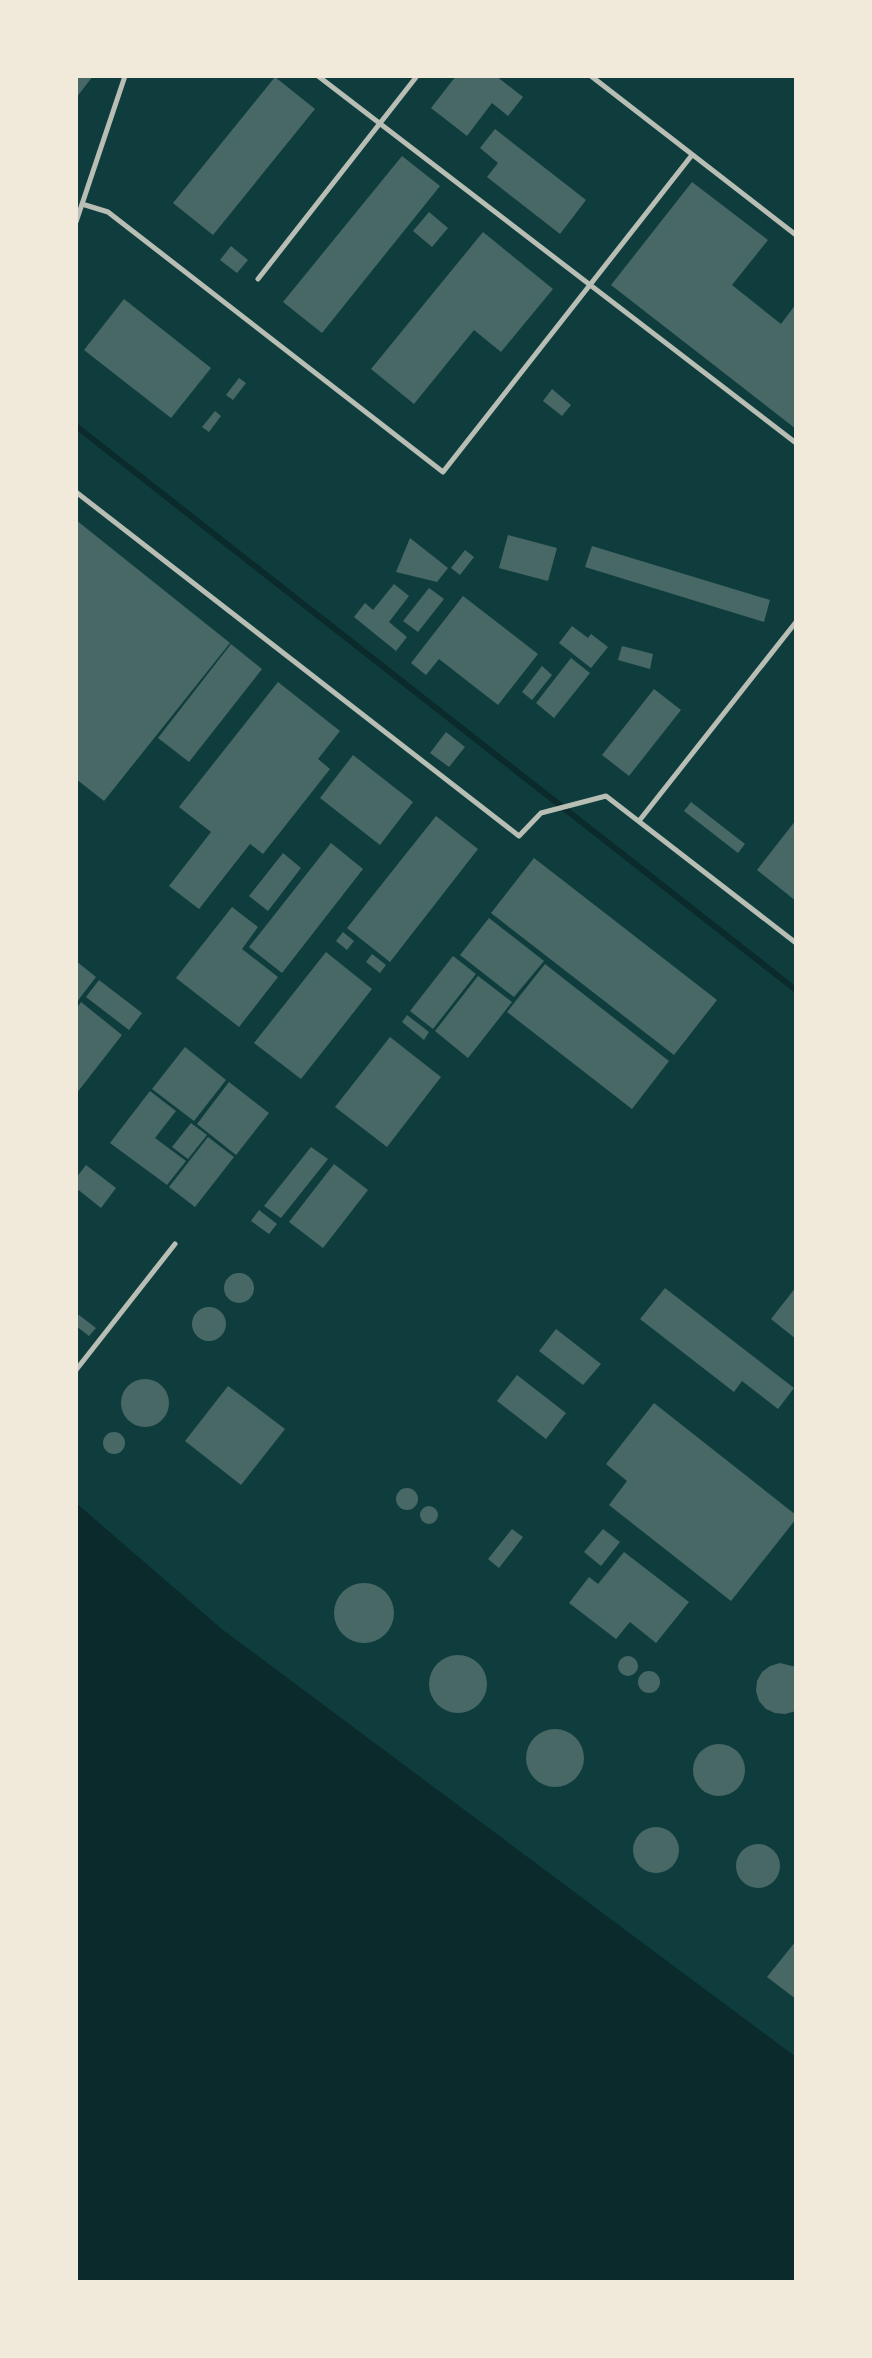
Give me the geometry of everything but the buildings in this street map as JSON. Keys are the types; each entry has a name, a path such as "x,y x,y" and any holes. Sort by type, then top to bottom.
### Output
{"lane":[{"path":"76,222 125,76"},
{"path":"318,76 796,443"},
{"path":"258,279 417,76"},
{"path":"591,76 796,235"},
{"path":"82,204 108,212 443,472 692,155"},
{"path":"76,492 519,836 541,813 606,796 796,943"},
{"path":"639,821 796,622"},
{"path":"76,1370 175,1244"}],"water":[{"path":"76,1503 223,1630 796,2057 796,2282 76,2282"}],"waterway":[{"path":"76,426 796,990"}]}
